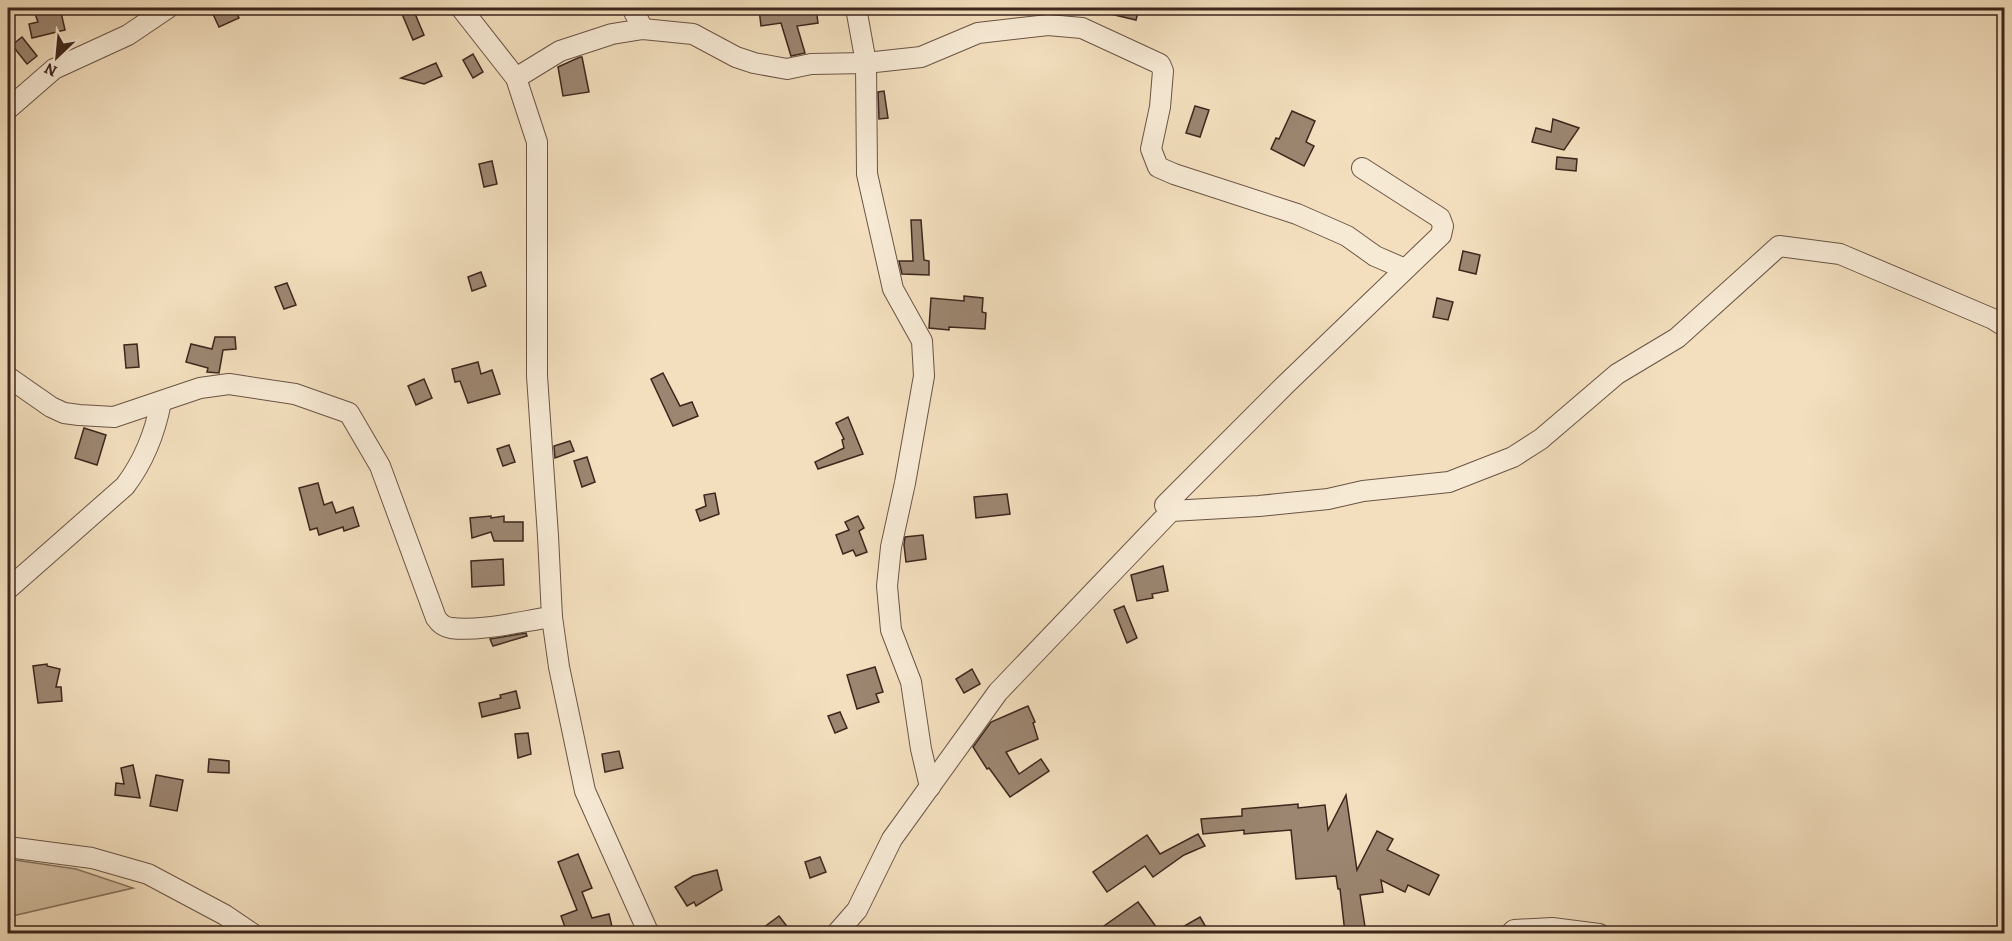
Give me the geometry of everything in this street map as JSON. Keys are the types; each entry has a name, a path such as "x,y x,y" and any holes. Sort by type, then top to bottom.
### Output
{"street":[{"path":"8,109 54,69 128,35 168,8"},
{"path":"460,8 516,78 537,142 537,376 552,617 559,667 585,791 649,933"},
{"path":"632,8 643,29"},
{"path":"856,8 866,63 867,174 893,289 922,341 924,376 891,547 887,585 891,630 911,682 921,749 930,787"},
{"path":"516,78 561,51 612,34 643,29 693,34 736,57 787,69 812,64 866,63 921,57 978,33 1048,25 1082,28 1160,64 1163,71 1160,107 1151,149 1158,167 1297,214 1347,236 1375,256 1406,269"},
{"path":"1171,511 1165,505 1285,385 1441,235 1443,226 1440,218 1362,168"},
{"path":"836,933 857,910 892,839 998,692 1171,511 1328,499 1363,491 1449,482 1513,457 1541,439 1617,374 1677,338 1779,246 1840,254 1993,318 2004,326"},
{"path":"8,377 51,407 64,413 114,417 200,388 229,384 295,394 349,413 380,466 435,618 441,625 470,629 552,617"},
{"path":"8,589 125,486 138,468 157,423 161,402"},
{"path":"8,847 92,858 148,874 225,915 253,933"},
{"path":"1510,933 1514,930 1552,928 1599,933"}],"shaded area":[{"path":"8,859 76,869 133,888 8,917"}],"building":[{"path":"44,8 60,8 65,30 32,38 29,24 38,22 34,11"},
{"path":"221,8 234,8 239,18 219,27 212,12"},
{"path":"816,8 818,23 797,26 805,53 791,56 781,23 761,26 759,9"},
{"path":"1103,8 1139,8 1136,20 1102,12"},
{"path":"413,9 424,35 413,40 402,14"},
{"path":"22,37 37,56 27,64 12,45"},
{"path":"473,54 483,72 473,78 463,60"},
{"path":"582,57 589,92 563,96 558,67"},
{"path":"436,63 442,76 424,84 401,78"},
{"path":"884,91 888,118 879,119 878,92"},
{"path":"1195,106 1209,110 1200,137 1186,133"},
{"path":"1292,111 1315,121 1306,142 1314,146 1304,166 1271,149 1276,138 1279,139"},
{"path":"1553,119 1579,128 1564,150 1532,142 1536,128 1551,132"},
{"path":"1557,157 1577,159 1576,171 1556,169"},
{"path":"492,161 497,184 484,187 479,164"},
{"path":"911,220 921,220 924,260 929,261 929,275 902,274 899,261 913,261"},
{"path":"1463,251 1480,255 1476,274 1459,270"},
{"path":"481,272 486,286 472,291 468,277"},
{"path":"287,283 296,305 284,309 275,287"},
{"path":"964,296 983,298 982,312 986,313 985,329 929,328 931,298 964,301"},
{"path":"1437,298 1453,302 1448,320 1433,317"},
{"path":"215,337 235,337 236,349 223,350 219,373 207,372 208,368 186,362 191,344 212,349"},
{"path":"137,344 139,367 126,368 124,345"},
{"path":"478,362 481,374 492,370 500,394 468,403 460,381 455,382 452,369"},
{"path":"663,373 680,406 692,402 698,416 673,426 651,379"},
{"path":"424,379 432,398 416,405 408,386"},
{"path":"848,417 863,454 818,469 815,462 844,448 842,440 844,439 836,423"},
{"path":"84,428 106,435 97,465 75,458"},
{"path":"570,441 574,451 555,458 554,446"},
{"path":"509,445 515,462 503,466 497,449"},
{"path":"587,457 595,482 582,487 574,461"},
{"path":"318,483 324,505 332,502 336,513 353,507 359,526 344,531 343,527 319,535 317,528 310,530 299,488"},
{"path":"715,493 719,514 700,521 696,510 706,506 704,495"},
{"path":"1007,494 1010,514 976,518 974,497"},
{"path":"491,516 491,518 504,516 504,522 523,522 523,541 494,541 491,532 472,538 470,518"},
{"path":"858,516 864,528 859,531 867,552 856,556 853,550 843,554 836,535 849,530 845,522"},
{"path":"923,535 926,559 906,562 905,537"},
{"path":"503,559 504,585 472,587 471,561"},
{"path":"1163,566 1168,591 1152,594 1153,598 1137,601 1131,575"},
{"path":"1124,606 1137,638 1127,643 1114,610"},
{"path":"526,633 527,636 493,646 490,639"},
{"path":"47,664 47,666 60,669 56,687 61,687 62,701 38,703 33,666"},
{"path":"875,667 883,692 876,694 879,702 857,709 847,675"},
{"path":"972,669 980,684 964,693 956,679"},
{"path":"516,691 520,708 482,717 479,703 501,698 500,695"},
{"path":"1028,706 1035,722 1033,723 1038,739 1006,752 1019,774 1041,759 1049,771 1010,797 989,768 987,769 973,747 991,722"},
{"path":"840,712 847,728 835,733 828,716"},
{"path":"528,733 531,754 518,758 515,734"},
{"path":"619,751 623,768 605,772 602,754"},
{"path":"209,759 229,761 229,773 208,772"},
{"path":"133,765 140,798 115,795 116,783 124,784 121,768"},
{"path":"156,775 183,780 177,811 150,806"},
{"path":"1346,795 1357,870 1377,831 1393,839 1387,850 1439,875 1429,895 1408,885 1405,892 1381,880 1383,892 1360,895 1366,933 1345,933 1340,889 1338,889 1336,876 1296,879 1291,830 1244,834 1244,830 1203,834 1201,819 1242,816 1242,809 1298,804 1298,808 1325,805 1328,830"},
{"path":"1198,834 1205,846 1184,855 1153,877 1145,866 1107,892 1093,872 1147,835 1160,854"},
{"path":"578,854 592,888 582,892 592,918 609,914 613,931 567,933 561,916 577,910 558,862"},
{"path":"820,857 826,872 810,878 805,862"},
{"path":"717,870 722,890 696,906 694,902 687,906 675,887 693,876"},
{"path":"1138,902 1157,928 1149,933 1094,933"},
{"path":"779,916 792,933 756,933"},
{"path":"1200,917 1207,929 1199,933 1172,933"}]}
